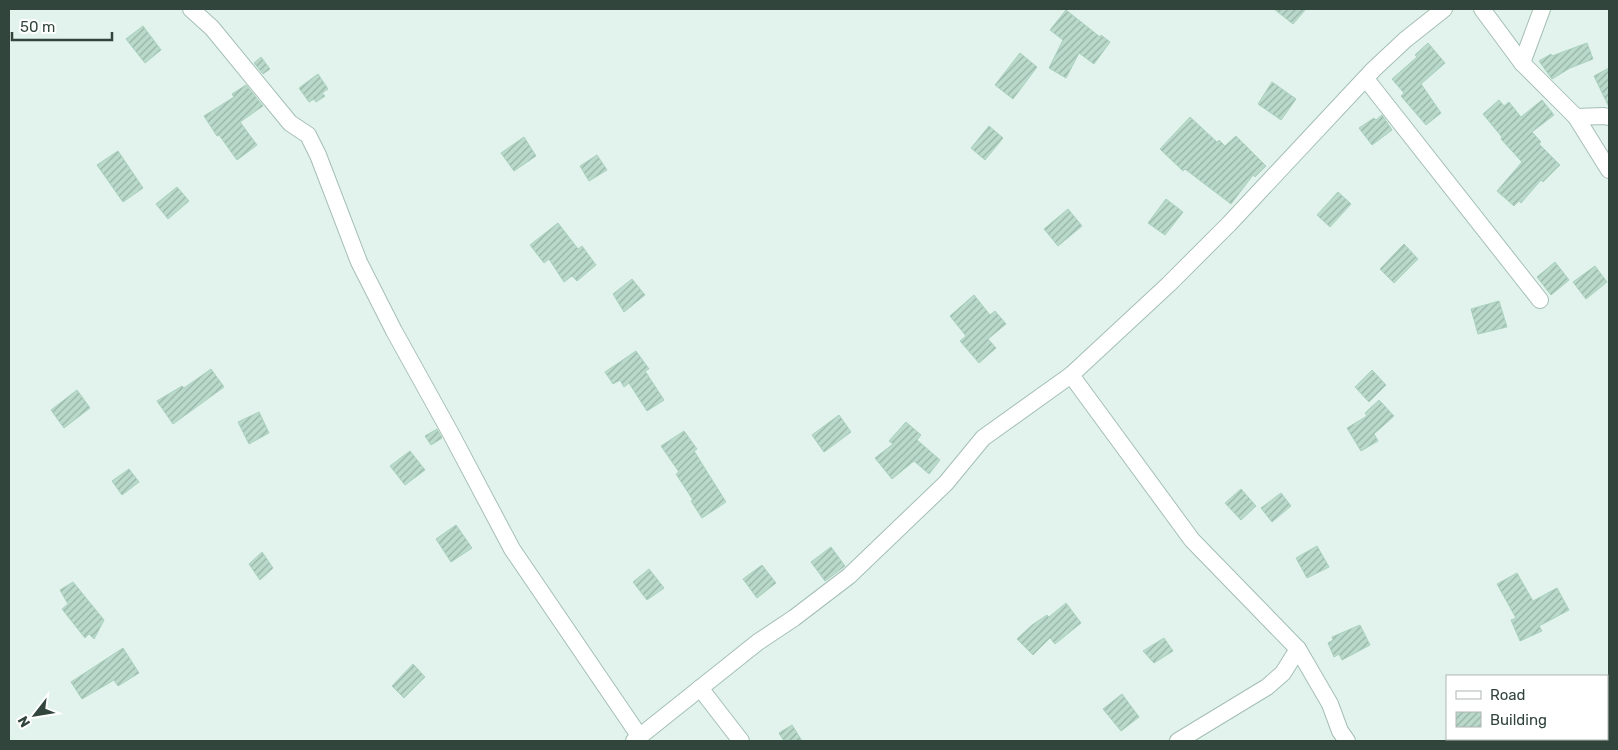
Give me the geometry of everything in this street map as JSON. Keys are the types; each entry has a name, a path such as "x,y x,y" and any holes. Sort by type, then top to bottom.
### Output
{"street":[{"path":"191,9 212,28 290,123 308,135 318,155 359,262 389,322 512,549 637,739 758,642 794,618 849,576 946,483 983,438 1071,375 1223,231 1374,69 1442,9"},
{"path":"1482,9 1522,63 1576,117 1609,170"},
{"path":"1522,63 1542,9"},
{"path":"1366,79 1540,300"},
{"path":"1576,117 1604,116 1609,118"},
{"path":"1071,375 1192,540 1298,649 1330,704 1340,731 1347,741"},
{"path":"1178,741 1267,688 1283,673 1298,649"},
{"path":"700,688 741,741"}],"building":[{"path":"1274,9 1306,9 1293,24"},
{"path":"1066,10 1100,37 1101,35 1110,42 1094,64 1079,53 1066,78 1049,68 1063,40 1050,30"},
{"path":"143,26 161,50 145,63 126,39"},
{"path":"1428,43 1445,63 1421,84 1441,113 1426,125 1401,96 1404,93 1392,79 1417,57 1415,55"},
{"path":"1587,43 1593,59 1570,68 1552,79 1539,61 1551,54 1552,56"},
{"path":"1020,53 1037,67 1013,99 995,85"},
{"path":"261,57 270,69 263,74 254,63"},
{"path":"1609,68 1609,107 1594,76"},
{"path":"318,74 328,89 322,93 325,96 316,102 314,99 309,102 299,88"},
{"path":"1272,82 1296,99 1281,120 1258,104"},
{"path":"246,85 263,106 240,122 257,145 237,160 219,135 217,136 204,116 234,97 232,94"},
{"path":"1499,100 1504,106 1509,102 1521,117 1542,100 1554,115 1532,132 1541,142 1539,144 1560,165 1543,182 1541,180 1521,203 1519,201 1514,206 1497,191 1522,162 1501,139 1502,137 1483,114"},
{"path":"1382,115 1392,130 1372,145 1359,128"},
{"path":"1190,117 1217,142 1219,140 1225,146 1236,136 1266,166 1255,177 1253,175 1231,204 1185,169 1183,171 1160,149"},
{"path":"989,126 1003,138 985,160 971,148"},
{"path":"524,137 536,156 514,171 501,153"},
{"path":"118,151 143,188 123,202 97,165"},
{"path":"597,155 607,170 589,181 580,166"},
{"path":"177,187 189,201 168,219 156,204"},
{"path":"1338,192 1351,204 1330,227 1317,215"},
{"path":"1166,199 1183,212 1165,235 1148,223"},
{"path":"1068,209 1082,226 1058,246 1044,229"},
{"path":"558,223 578,249 582,246 596,265 577,281 572,276 564,282 549,259 544,263 530,245"},
{"path":"1404,244 1418,259 1394,283 1380,269"},
{"path":"1555,262 1569,280 1551,295 1537,277"},
{"path":"1595,266 1607,282 1586,299 1573,282"},
{"path":"632,279 645,295 624,312 613,294"},
{"path":"974,295 990,315 995,311 1006,324 988,339 996,348 979,363 960,341 966,336 950,316"},
{"path":"1499,301 1507,327 1478,334 1471,309"},
{"path":"636,351 649,369 645,371 664,400 647,411 629,383 624,387 620,380 613,384 605,372"},
{"path":"211,369 224,387 173,424 157,401 182,386 184,388"},
{"path":"1372,370 1386,385 1369,402 1355,387"},
{"path":"77,390 90,408 64,428 51,410"},
{"path":"1379,400 1394,416 1374,434 1378,441 1361,451 1347,428 1367,416 1365,413"},
{"path":"259,412 269,433 249,444 238,422"},
{"path":"839,415 851,432 824,452 812,435"},
{"path":"906,422 921,435 917,440 940,460 929,474 914,461 892,479 875,458 893,444 889,441"},
{"path":"437,429 442,438 431,445 425,436"},
{"path":"684,431 697,449 694,451 726,502 702,518 676,474 679,472 661,446"},
{"path":"410,451 425,470 405,485 390,466"},
{"path":"129,469 139,482 122,495 112,481"},
{"path":"1241,489 1256,506 1241,520 1225,503"},
{"path":"1281,493 1291,506 1272,522 1261,508"},
{"path":"456,525 472,548 451,562 436,539"},
{"path":"1317,546 1329,567 1307,578 1296,558"},
{"path":"831,547 845,566 825,581 811,562"},
{"path":"262,552 273,568 260,580 249,564"},
{"path":"762,565 776,583 757,598 743,579"},
{"path":"649,569 664,588 647,600 633,582"},
{"path":"1517,573 1533,601 1557,588 1569,610 1539,626 1542,631 1520,641 1511,620 1516,618 1497,584"},
{"path":"73,582 104,620 94,639 89,634 85,638 62,609 68,604 60,590"},
{"path":"1066,603 1081,623 1055,644 1050,638 1033,655 1017,639 1032,625 1047,615 1049,617"},
{"path":"1360,625 1370,645 1342,660 1339,654 1334,657 1328,643 1333,640 1332,637"},
{"path":"1164,638 1173,651 1154,663 1143,651"},
{"path":"123,648 139,673 118,686 114,680 82,699 71,682"},
{"path":"413,664 425,677 404,698 392,686"},
{"path":"1122,694 1139,717 1121,731 1103,709"},
{"path":"792,725 802,741 784,741 779,733"}]}
